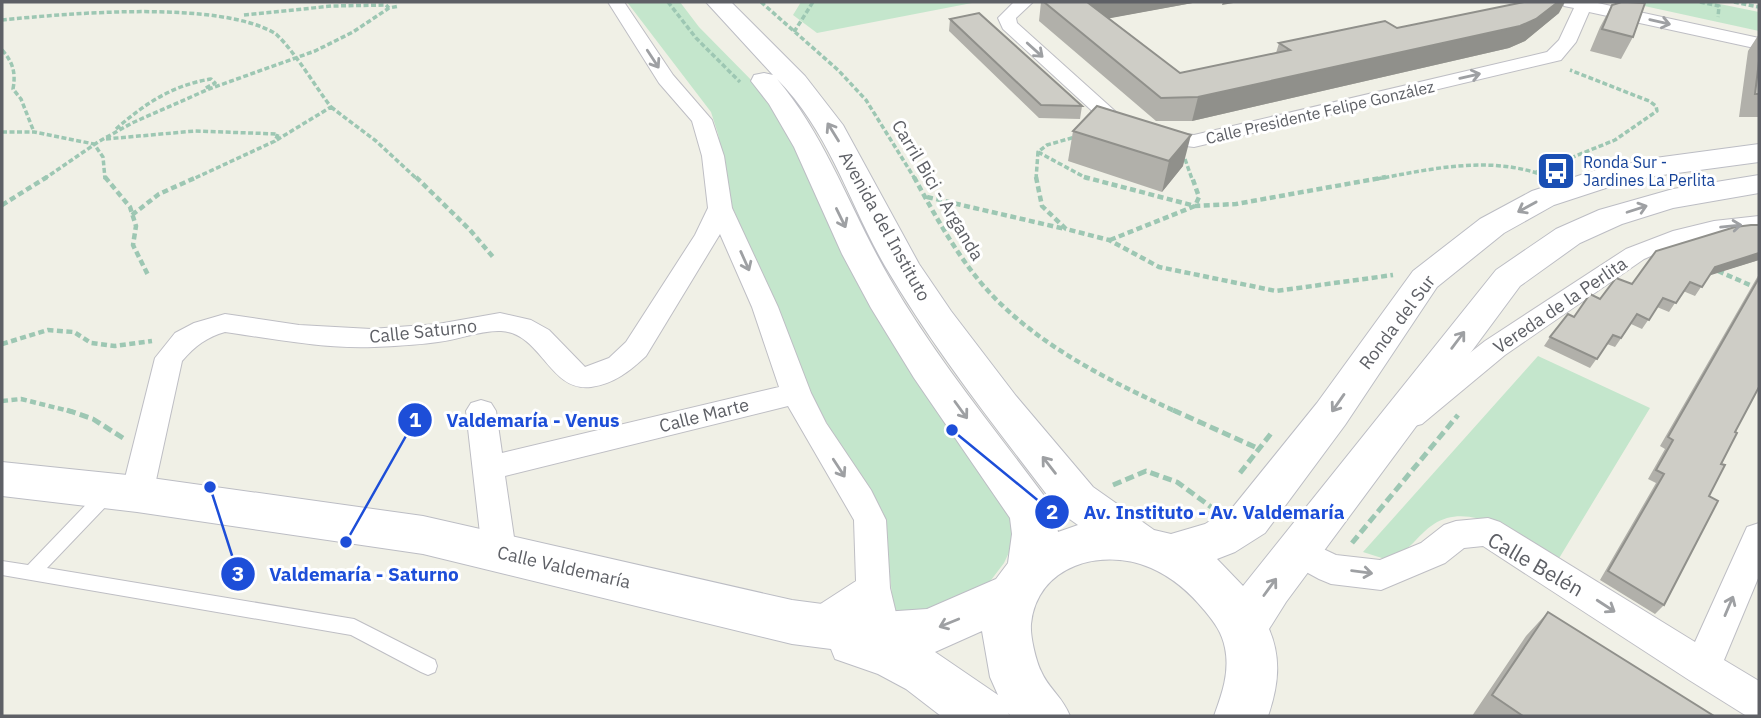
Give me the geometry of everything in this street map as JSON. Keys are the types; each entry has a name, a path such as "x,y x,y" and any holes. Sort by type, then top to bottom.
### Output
{"main road":[{"name":"Avenida del Instituto","path":"693,2 702,17 771,88 802,137 871,277 905,334 1032,514 1035,534 1004,638 1016,679 1042,716"},
{"name":"Avenida del Instituto","path":"719,2 751,39 795,82 833,131 902,265 938,320 1077,500 1154,548 1198,570 1224,594 1244,626 1253,656 1252,689 1241,716"},
{"name":"Ronda del Sur","path":"1154,548 1219,539 1249,520 1331,414 1425,279 1492,226 1543,198 1604,178 1654,167 1759,153"},
{"path":"1244,626 1269,587 1508,278 1542,252 1589,225 1694,193 1759,184"},
{"name":"Calle Valdemaría","path":"2,479 124,493 423,535 805,623 930,631 1021,581 1061,548 1099,539 1154,548"},
{"name":"Calle Valdemaría","path":"883,626 924,672 983,716"}],"street":[{"path":"616,2 666,79 702,120 713,156 720,208 765,307 796,393 814,429 860,499 870,520 883,626 805,623"},
{"name":"Calle Presidente Felipe González","path":"1025,2 1007,18 1009,25 1109,116 1146,135 1194,141 1542,60 1562,50 1579,3"},
{"path":"1579,3 1759,44"},
{"name":"Calle Saturno","path":"185,340 204,329 225,323 299,334 371,338 438,333 500,323 521,326 539,337 579,378 597,376 619,365 635,349 707,235 720,208"},
{"name":"Vereda de la Perlita","path":"1384,438 1495,348 1635,254 1674,238 1714,228 1759,223"},
{"path":"124,493 146,450 169,358 185,340"},
{"name":"Calle Marte","path":"488,468 796,393"},
{"path":"481,411 499,551"},
{"name":"Calle Belén","path":"1298,551 1331,569 1381,575 1433,553 1456,535 1488,532 1759,702"},
{"path":"1702,668 1759,537"}],"lane":[{"path":"30,574 124,493"},
{"path":"2,568 354,627 428,666"}],"path":[{"name":"Carril Bici - Arganda","path":"761,2 833,65 877,115 958,255 994,297 1036,332 1104,377 1257,448"},
{"path":"794,32 813,2"},
{"path":"1700,2 1719,6"},
{"path":"1734,2 1759,7"},
{"path":"2,20 145,5"},
{"path":"233,13 243,15 332,6 386,5 388,8"},
{"path":"2,205 111,134 192,97 322,49 388,8 399,6"},
{"path":"243,15 275,33 331,107 355,123 430,190 481,240 493,257"},
{"path":"2,50 12,60 16,75 13,89 21,99 34,132"},
{"path":"1535,173 1612,142 1644,123 1657,111 1656,106 1634,94 1542,60"},
{"path":"111,134 130,116 179,85 211,79 215,83 192,97"},
{"path":"132,215 159,194 275,141 331,107"},
{"path":"1066,229 1042,206 1036,179 1038,152 1047,145 1124,126"},
{"path":"103,139 128,135 232,131 278,134 275,141"},
{"path":"2,132 34,132 48,137 94,144 103,157 105,180 130,207 136,226 133,245 149,278"},
{"path":"1038,152 1092,181 1195,206 1236,204 1452,165 1486,164 1525,168 1546,177"},
{"path":"1109,240 1195,206 1199,197 1185,158"},
{"path":"926,196 1109,240 1159,267 1276,291 1393,275"},
{"path":"1716,270 1759,289"},
{"path":"2,344 48,330 74,332 91,343 115,346 146,341 185,340"},
{"path":"2,401 21,398 93,419 107,430 146,450"}],"green space":[{"path":"627,2 680,2 699,27 761,90 1013,507 1013,544 1004,563 985,588 895,624 885,529 810,392 732,206 711,112"},
{"path":"801,2 977,2 817,33 793,15"},
{"path":"1626,2 1710,2 1759,12 1759,31"},
{"path":"1538,356 1650,408 1558,560 1499,526 1465,516 1434,524 1408,548 1388,560 1363,552"}],"building":[{"path":"1044,2 1087,2 1180,73 1290,50 1279,43 1385,21 1397,28 1524,2 1558,2 1536,19 1520,26 1198,97 1161,98"},
{"path":"1622,2 1645,3 1633,37 1602,29 1612,5"},
{"path":"979,13 1082,106 1041,105 950,19"},
{"path":"1759,61 1759,94 1755,94"},
{"path":"1097,106 1191,135 1169,161 1073,131"},
{"path":"1759,225 1759,253 1715,267 1702,287 1690,282 1676,303 1663,298 1649,320 1637,314 1621,338 1613,335 1597,359 1550,337 1568,314 1574,317 1590,294 1600,299 1616,278 1632,284 1656,251 1735,227"},
{"path":"1759,278 1759,387 1735,432 1737,433 1721,464 1725,465 1709,496 1718,501 1664,605 1608,571 1664,474 1656,470 1673,440 1668,437"},
{"path":"1548,612 1714,716 1523,716 1492,695"}],"place":[{"name":"Ronda Sur - Jardines La Perlita","path":"1556,171"},
{"name":"Av. Instituto - Av. Valdemaría","path":"952,430"},
{"name":"Valdemaría - Saturno","path":"210,487"},
{"name":"Valdemaría - Venus","path":"346,542"}]}
